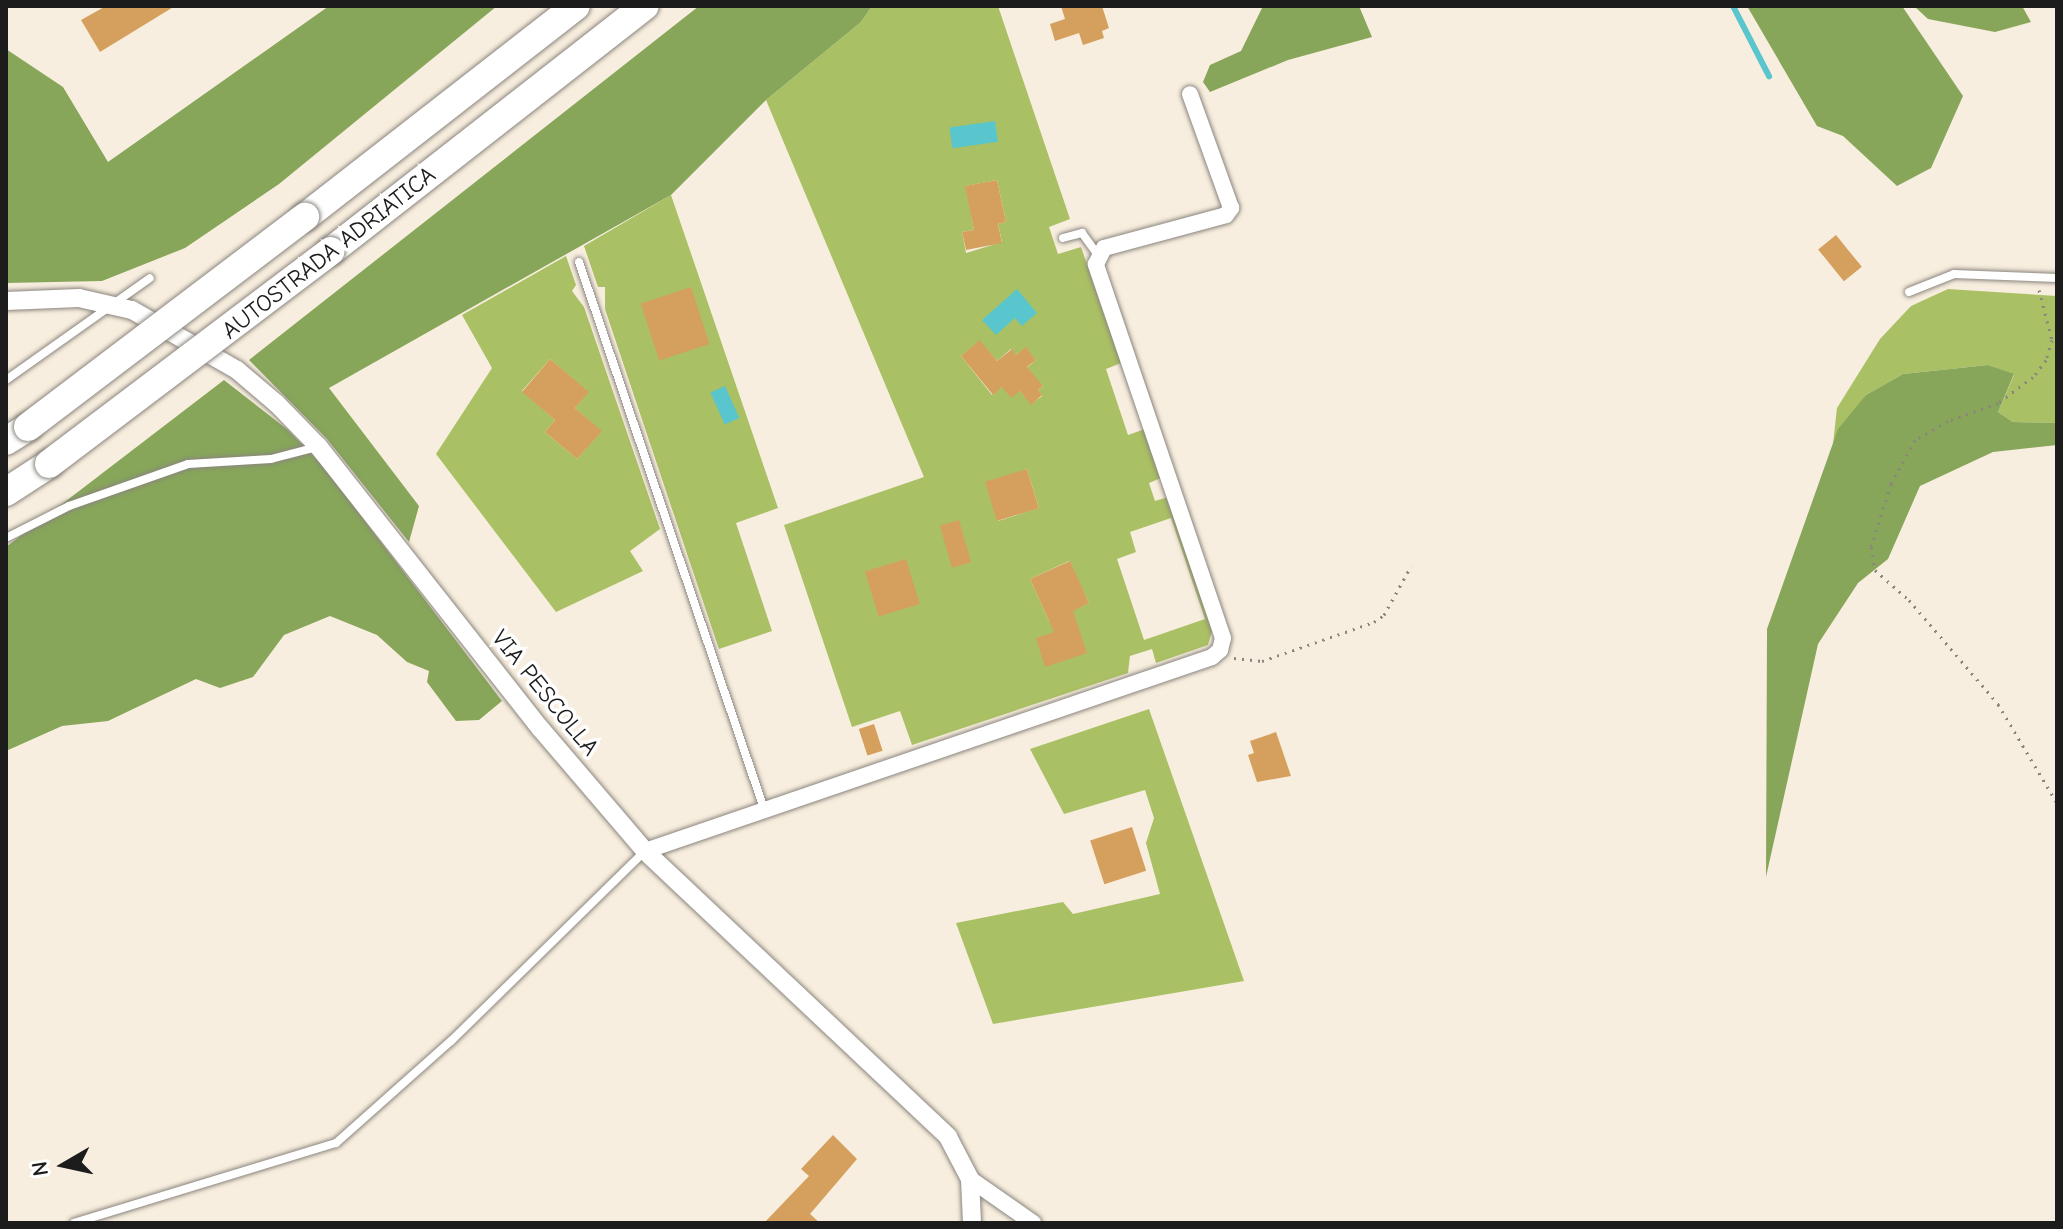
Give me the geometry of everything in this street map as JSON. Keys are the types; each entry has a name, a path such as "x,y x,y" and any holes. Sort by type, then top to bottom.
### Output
{"highway":[{"name":"AUTOSTRADA ADRIATICA","path":"17,434 305,217 576,6"},
{"name":"AUTOSTRADA ADRIATICA","path":"6,492 49,464 331,251 645,6"}],"street":[{"path":"645,851 1212,657 1220,650 1223,638 1096,264 1104,248 1226,215 1231,208 1190,94"},
{"name":"VIA PESCOLLA","path":"6,301 79,298 111,305 185,337 237,370 318,446 540,728 645,851 948,1137 970,1179 972,1223"},
{"path":"970,1179 1033,1223"}],"lane":[{"path":"1063,238 1082,233 1098,255"},
{"path":"579,262 764,810"},
{"path":"1909,292 1954,274 2036,274 2057,278"},
{"path":"6,380 150,278"},
{"path":"6,538 69,506 188,464 271,459 318,446"},
{"path":"74,1223 336,1143 451,1041 645,851"}],"path":[{"path":"2036,274 2052,340 2046,360 2033,377 1998,403 1948,421 1915,440 1878,517 1871,547 1875,570 1909,600 1998,704 2057,803"},
{"path":"1220,650 1248,663 1262,661 1374,622 1384,615 1411,566"}],"green space":[{"path":"329,6 497,6 279,184 185,248 102,281 6,283 6,49 63,87 108,162"},
{"path":"699,6 872,6 861,22 766,100 671,195 329,388 419,506 409,542 327,439 249,360"},
{"path":"872,6 998,6 1070,219 1049,227 1058,254 1081,247 1121,363 1106,369 1128,435 1145,429 1161,478 1149,483 1155,501 1168,497 1212,631 1208,645 1156,663 1152,649 1130,656 1128,673 912,745 900,711 852,727 784,525 924,477 766,100 861,22","holes":["997,180 1006,222 998,224 1002,242 966,253 962,232 974,230 966,186","980,341 997,361 1011,349 1016,355 1026,348 1036,360 1024,370 1043,386 1038,390 1042,396 1031,404 1020,391 1002,387 992,395 961,356","1027,469 1039,508 998,521 986,484 1001,479 1019,494 1013,474","1171,518 1205,619 1144,640 1117,559 1136,552 1130,532","1069,561 1089,603 1049,621 1030,579"]},
{"path":"1263,6 1359,6 1372,37 1288,60 1210,92 1203,82 1210,65 1241,51"},
{"path":"1747,6 1902,6 1963,96 1931,168 1897,186 1843,136 1817,126"},
{"path":"1914,6 2022,6 2031,22 1995,32 1928,19"},
{"path":"671,195 778,508 736,523 772,631 719,649 605,309 605,287 598,287 584,246"},
{"path":"566,256 576,285 572,291 584,307 660,529 630,551 643,571 556,612 436,454 492,368 462,315","holes":["550,359 588,392 575,408 601,431 577,459 545,432 555,420 522,391"]},
{"path":"1948,289 2057,296 2057,423 2013,422 1998,412 2014,375 1988,365 1903,374 1866,395 1833,444 1837,408 1880,339 1911,306"},
{"path":"1988,365 2014,374 1998,412 2013,422 2057,423 2057,445 1993,452 1920,486 1888,559 1858,583 1818,644 1766,877 1767,629 1838,429 1866,395 1903,374"},
{"path":"224,380 288,430 323,466 502,701 479,720 456,721 427,682 429,671 407,662 377,635 330,616 284,635 253,677 220,688 196,679 108,721 62,726 6,751 6,547"},
{"path":"1149,709 1244,981 993,1024 956,923 1063,902 1073,914 1160,894 1146,843 1154,818 1145,790 1064,814 1030,749"}],"water":[{"path":"995,121 998,142 952,148 949,127"},
{"path":"1017,289 1037,313 1022,326 1015,318 996,335 982,320"},
{"path":"725,386 739,418 725,424 710,393"}],"building":[{"path":"106,6 175,6 100,52 81,20"},
{"path":"1061,6 1102,6 1109,28 1102,31 1104,38 1083,45 1079,33 1055,41 1050,24 1065,19"},
{"path":"997,180 1006,222 998,224 1002,243 966,250 962,232 974,230 965,186"},
{"path":"1836,235 1862,267 1844,281 1818,249"},
{"path":"691,287 710,344 659,360 641,303"},
{"path":"980,340 997,361 1012,349 1016,355 1026,347 1036,360 1027,367 1043,386 1038,390 1042,395 1031,405 1020,391 1011,398 1002,387 993,395 961,356"},
{"path":"550,359 589,392 575,408 602,431 577,459 545,432 555,420 522,392"},
{"path":"1027,469 1039,508 997,521 985,482"},
{"path":"959,520 971,562 952,568 940,526"},
{"path":"906,559 920,604 879,617 865,572"},
{"path":"1070,561 1089,603 1073,611 1087,653 1045,667 1036,638 1054,632 1030,579"},
{"path":"874,724 883,751 867,756 859,729"},
{"path":"1276,732 1291,776 1257,782 1248,755 1254,753 1250,741"},
{"path":"1132,827 1146,871 1104,884 1090,841"},
{"path":"833,1135 857,1159 810,1214 820,1223 764,1223 809,1176 801,1169"}],"waterway":[{"path":"1733,6 1769,76"}]}
